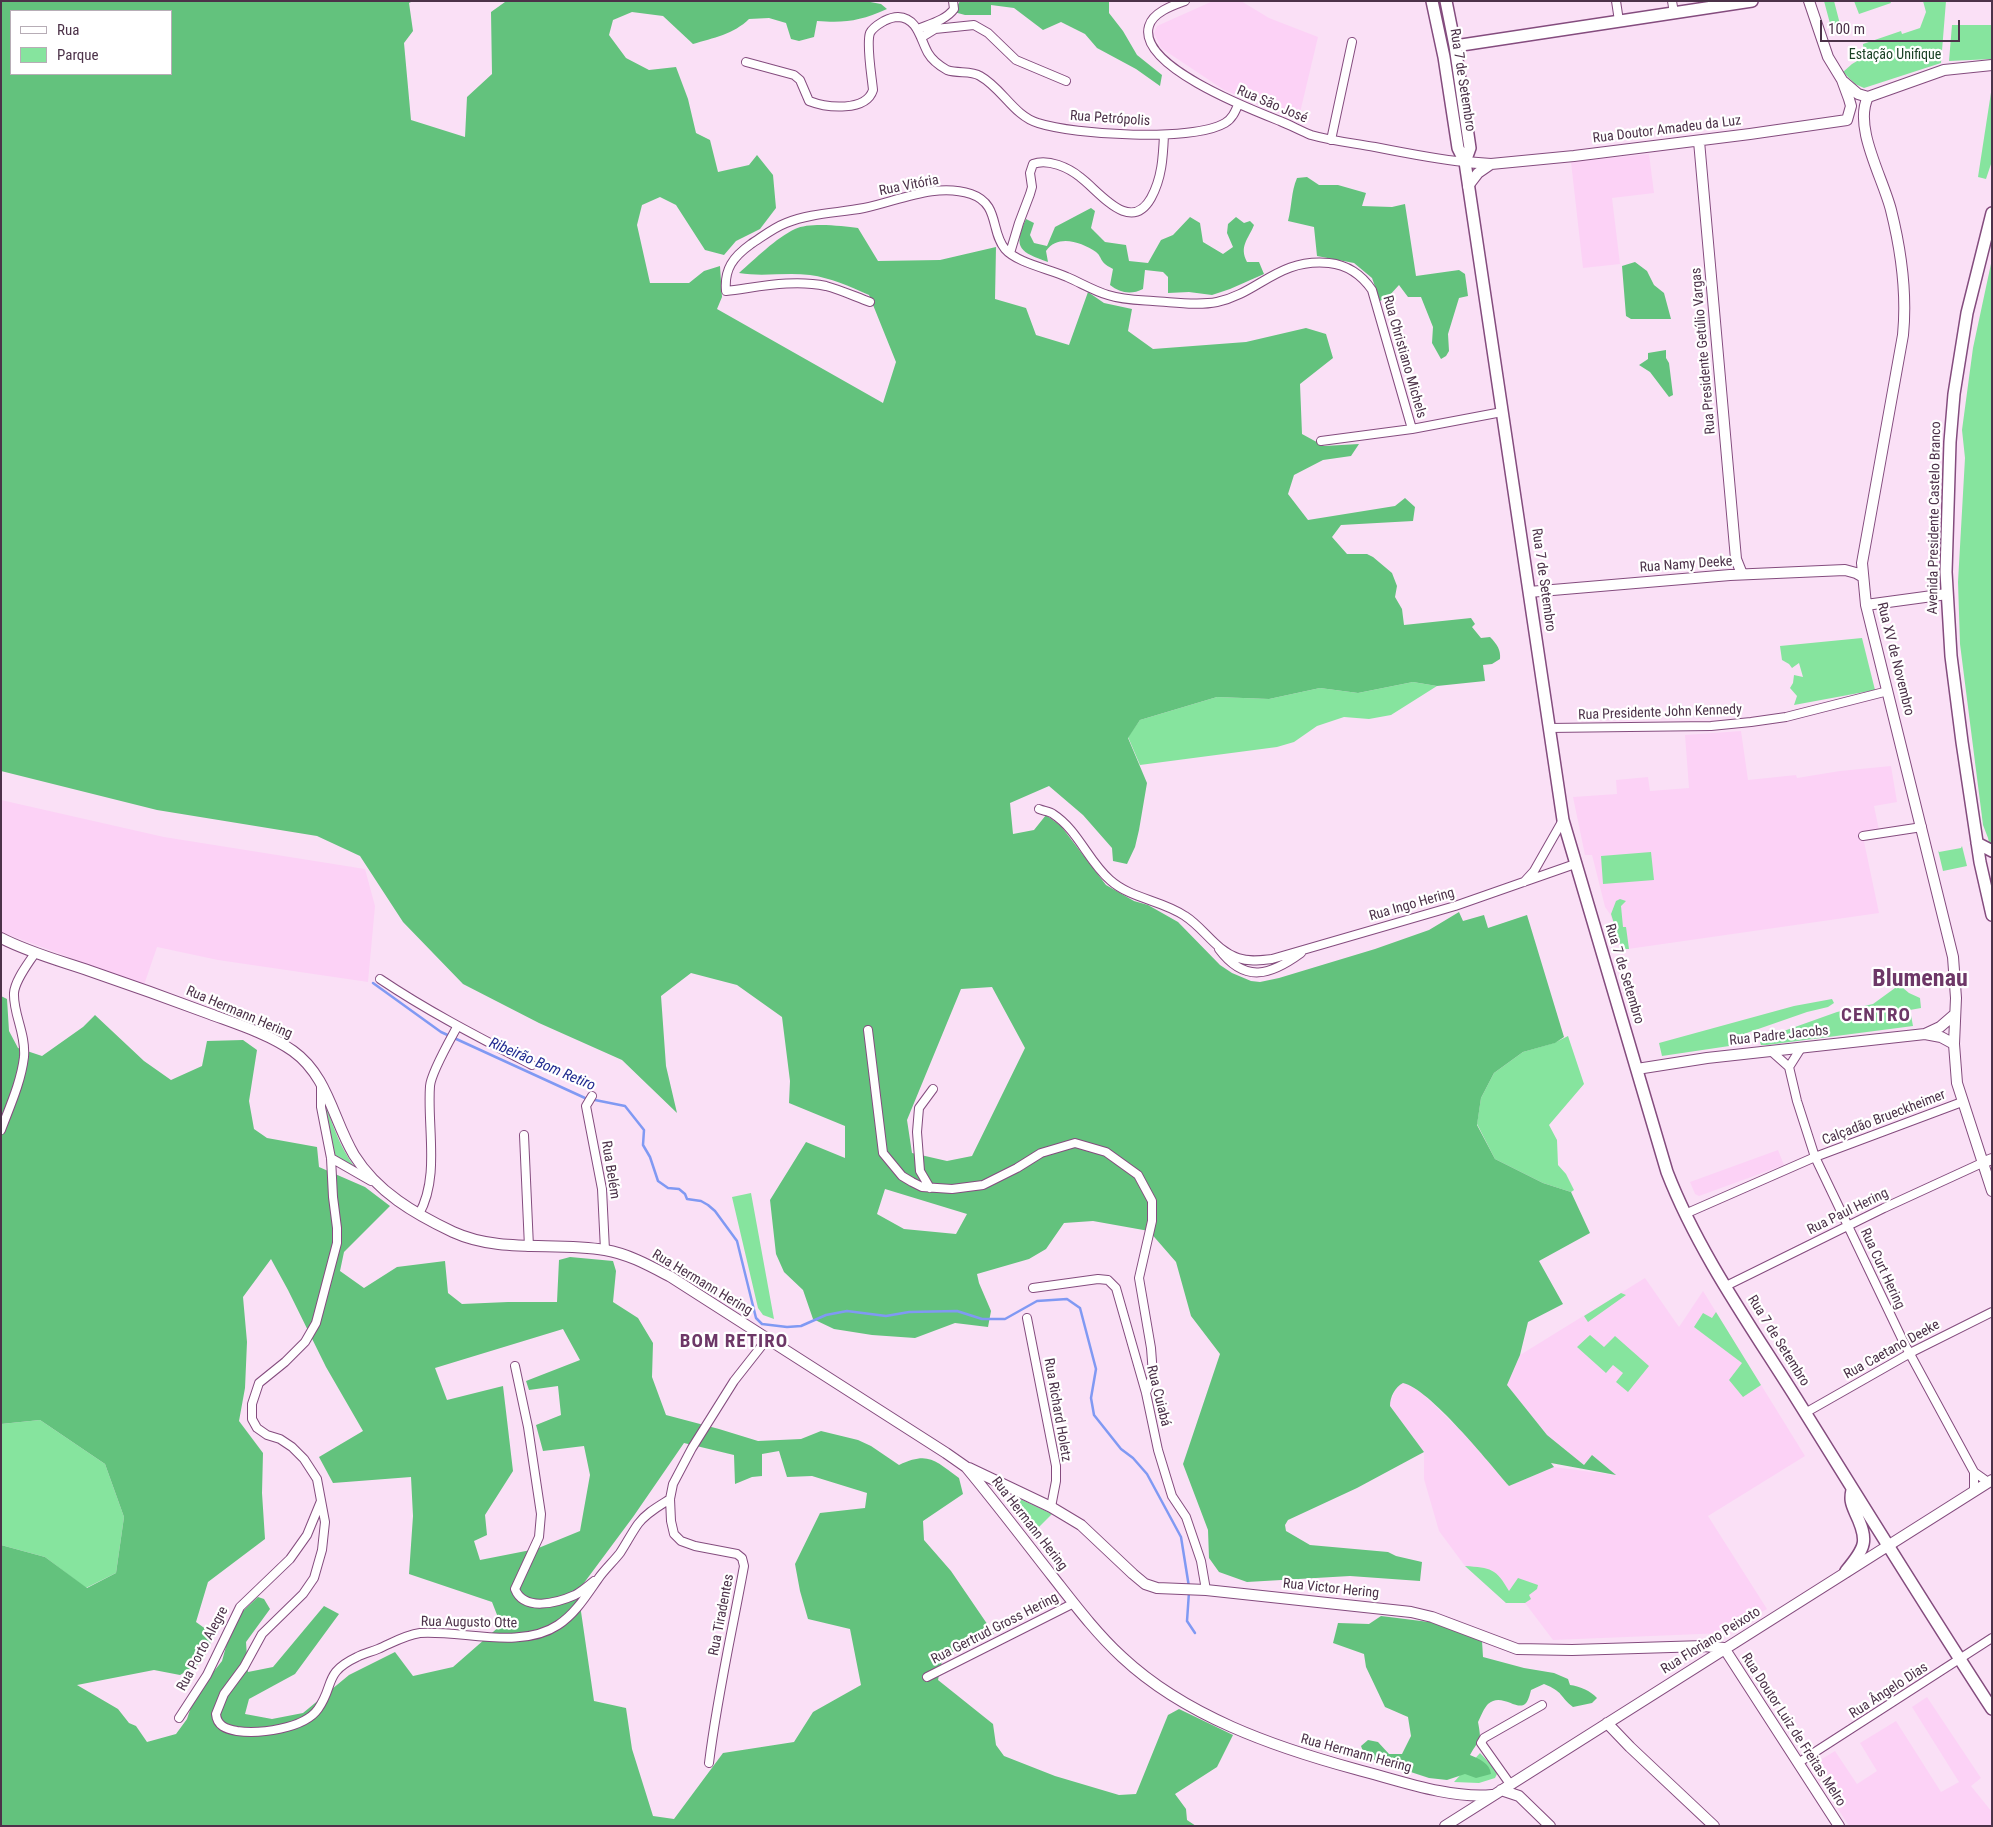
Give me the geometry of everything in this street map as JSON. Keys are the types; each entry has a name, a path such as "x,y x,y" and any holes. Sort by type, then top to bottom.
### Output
{"main road":[{"name":"Rua 7 de Setembro","path":"1432,1 1444,57 1458,148 1465,162 1563,820 1667,1172 1685,1214 1726,1286 1852,1490 1992,1709"},
{"name":"Rua 7 de Setembro","path":"1446,1 1455,46 1470,148 1465,162"},
{"path":"1455,46 1619,21 1673,7 1752,1"},
{"name":"Avenida Presidente Castelo Branco","path":"1992,213 1966,313 1954,394 1950,442 1947,594 1951,656 1977,843 1985,889 1992,915"},
{"path":"1977,843 1992,851"},
{"path":"1985,889 1992,874"},
{"path":"1846,1572 1859,1554 1865,1536 1850,1500 1852,1490"}],"street":[{"path":"920,33 952,12 954,9 953,1"},
{"name":"Rua São José","path":"1185,1 1153,18 1148,26 1151,46 1159,55 1184,74 1238,105 1310,134 1330,140 1465,162"},
{"path":"1616,1 1619,21"},
{"path":"1809,1 1828,57 1842,80 1851,106 1846,120 1864,131"},
{"path":"746,62 794,75 800,80 809,101 821,106 846,106 866,102 871,96 873,90 869,42 870,34 875,27 889,19 898,17 909,20 920,33"},
{"path":"920,33 935,29 974,25 988,33 1016,60 1066,81"},
{"name":"Rua Petrópolis","path":"920,33 928,54 937,63 949,70 962,74 978,74 987,80 1025,117 1037,123 1075,131 1193,133 1226,123 1238,105"},
{"path":"1330,140 1352,42"},
{"path":"1842,80 1858,94 1868,97 1944,70 1992,65"},
{"name":"Rua XV de Novembro","path":"1868,97 1863,108 1864,131 1891,210 1900,265 1905,314 1903,335 1862,563 1866,605 1953,957 1954,1044 1957,1084 1962,1102 1987,1161 1992,1192"},
{"name":"Rua Doutor Amadeu da Luz","path":"1465,162 1491,164 1700,141 1846,120"},
{"path":"1010,253 1030,194 1030,173 1033,164 1042,162 1060,166 1081,178 1107,203 1128,212 1136,212 1147,204 1158,182 1164,134"},
{"name":"Rua Presidente Getúlio Vargas","path":"1700,141 1736,559 1742,574"},
{"path":"1468,186 1478,173 1491,164"},
{"name":"Rua Vitória","path":"870,302 828,287 810,284 776,284 726,291 726,274 732,260 740,251 766,233 785,223 938,191 972,194 986,204 994,215 1000,240 1010,253"},
{"name":"Rua Christiano Michels","path":"1010,253 1109,296 1125,299 1201,303 1216,302 1229,298 1294,265 1324,263 1341,265 1357,273 1372,290 1412,429 1502,412"},
{"path":"1321,441 1412,429"},
{"name":"Rua Presidente Getúlio Vargas","path":"1730,575 1736,559"},
{"name":"Rua Namy Deeke","path":"1845,570 1862,563"},
{"name":"Rua Namy Deeke","path":"1530,592 1742,574 1845,570 1863,577"},
{"path":"1866,605 1947,594"},
{"name":"Rua Presidente John Kennedy","path":"1549,728 1711,726 1751,722 1786,717 1888,691"},
{"name":"Rua Ingo Hering","path":"1039,809 1053,813 1099,870 1119,887 1186,916 1213,942 1226,958 1241,968 1252,972 1267,972 1277,969 1307,949"},
{"path":"1523,883 1534,871 1563,820"},
{"path":"1863,836 1922,827"},
{"name":"Rua Ingo Hering","path":"1213,942 1237,957 1250,960 1272,959 1455,906 1575,864"},
{"name":"Rua Hermann Hering","path":"1,938 35,953 223,1019 289,1048 314,1070 322,1083 354,1155 376,1184 419,1214 470,1239 529,1247 567,1246 605,1250 632,1258 671,1277 767,1338 966,1467 1094,1629 1124,1659 1181,1700 1245,1733 1293,1752 1411,1783 1476,1797 1501,1790"},
{"path":"1,1130 20,1079 24,1056 24,1036 14,992 35,953"},
{"path":"380,978 417,1004 457,1027 532,1065"},
{"name":"Rua Padre Jacobs","path":"1925,1034 1940,1026 1955,1014"},
{"path":"419,1214 426,1201 430,1169 430,1086 457,1027"},
{"path":"868,1030 883,1153 902,1176 912,1182 930,1188 952,1190 984,1185 1041,1153 1075,1143 1106,1152 1138,1175 1152,1202 1152,1221 1139,1278 1151,1348 1153,1375 1146,1393"},
{"name":"Rua Padre Jacobs","path":"1637,1069 1771,1051 1925,1034 1941,1037 1954,1044"},
{"path":"1771,1051 1783,1060 1789,1068 1801,1048"},
{"name":"Rua Curt Hering","path":"1789,1068 1796,1101 1815,1157 1909,1354 1974,1472 1974,1492"},
{"name":"Rua Augusto Otte","path":"322,1083 322,1107 331,1158 337,1243 316,1323 305,1342 285,1362 259,1383 252,1404 252,1419 257,1428 267,1435 280,1439 292,1446 304,1459 317,1479 325,1522 322,1550 314,1578 303,1594 262,1634 244,1667 224,1694 216,1714 216,1719 223,1728 246,1732 290,1726 308,1720 318,1710 335,1672 345,1663 406,1637 430,1633 519,1637 541,1633 558,1625 572,1613 620,1552 639,1522 654,1509 670,1499"},
{"path":"930,1188 920,1172 917,1132 920,1108 933,1089"},
{"name":"Rua Belém","path":"592,1096 586,1106 602,1189 605,1250"},
{"name":"Calçadão Brueckheimer","path":"1685,1214 1815,1157 1962,1102"},
{"path":"524,1135 529,1247"},
{"path":"331,1158 376,1184"},
{"name":"Rua Paul Hering","path":"1726,1286 1987,1161"},
{"name":"Rua Cuiabá","path":"1033,1288 1098,1279 1108,1280 1116,1288 1146,1393 1158,1450 1169,1487 1172,1496 1186,1517 1201,1561 1206,1590"},
{"name":"Rua Caetano Deeke","path":"1805,1413 1909,1354 1992,1312"},
{"name":"Rua Richard Holetz","path":"1027,1318 1056,1466 1056,1481 1051,1507"},
{"name":"Rua Tiradentes","path":"710,1764 717,1703 732,1635 744,1566 742,1558 737,1554 695,1546 680,1541 674,1534 671,1521 670,1499 673,1484 692,1448 734,1381 767,1338"},
{"path":"515,1366 528,1427 541,1514 538,1537 530,1558 516,1583 515,1589 523,1601 536,1604 555,1602 576,1595 599,1577"},
{"name":"Rua Victor Hering","path":"966,1467 1051,1507 1081,1525 1145,1584 1157,1588 1206,1590 1411,1612 1432,1616 1517,1649 1572,1650 1696,1646 1724,1648"},
{"name":"Rua Curt Hering","path":"1974,1472 1990,1481"},
{"name":"Rua Floriano Peixoto","path":"1445,1826 1990,1481"},
{"path":"997,1504 1002,1496 1013,1489"},
{"name":"Rua Porto Alegre","path":"179,1718 207,1675 231,1622 240,1607 290,1559 307,1535 322,1498"},
{"name":"Rua Gertrud Gross Hering","path":"928,1678 1074,1603"},
{"name":"Rua Ângelo Dias","path":"1798,1763 1992,1638"},
{"name":"Rua Doutor Luiz de Freitas Melro","path":"1724,1648 1839,1826"},
{"path":"1542,1705 1484,1738 1481,1743 1501,1790 1520,1796 1550,1826"},
{"path":"1607,1723 1630,1748 1714,1826"},
{"path":"1520,1796 1520,1786 1526,1774"}],"shaded area":[{"path":"1213,1 1241,1 1269,18 1318,37 1298,121 1224,90 1161,48 1154,33 1157,26"},
{"path":"1649,154 1654,193 1612,198 1620,264 1583,268 1571,162"},
{"path":"1741,731 1748,780 1796,775 1797,778 1891,766 1897,802 1874,806 1879,830 1862,832 1879,913 1621,950 1610,914 1605,907 1592,855 1585,855 1573,797 1617,794 1616,780 1648,777 1650,791 1689,788 1685,735"},
{"path":"1,800 164,837 365,869 375,906 368,982 218,960 157,947 144,985 1,932"},
{"path":"1778,1150 1784,1165 1699,1196 1695,1194 1690,1182"},
{"path":"1645,1278 1679,1327 1703,1291 1805,1456 1708,1516 1767,1609 1725,1633 1553,1640 1525,1603 1506,1603 1465,1566 1439,1531 1424,1479 1424,1452 1390,1406 1390,1402 1397,1386 1404,1382 1418,1389 1466,1436 1509,1486 1554,1467 1615,1475 1584,1465 1547,1435 1507,1385 1520,1355"},
{"path":"1927,1697 1981,1778 1971,1786 1992,1812 1992,1826 1849,1826 1810,1766 1835,1751 1857,1784 1877,1771 1860,1743 1896,1721 1941,1792 1959,1782 1912,1707"}],"green space":[{"path":"1,1 413,1 409,3 413,31 404,43 411,120 465,137 467,97 492,74 491,12 505,2 865,1 881,4 887,9 861,19 836,22 817,21 814,37 799,41 791,39 786,23 769,18 749,19 730,32 693,44 663,16 632,12 613,20 609,35 626,58 649,70 676,67 688,99 696,133 710,140 718,172 749,165 757,155 773,175 776,208 760,229 736,241 724,255 705,250 676,205 660,197 642,205 637,225 650,283 689,283 704,271 720,266 722,297 717,309 883,403 896,362 869,295 818,276 739,273 773,243 795,229 817,225 858,228 878,261 940,260 996,247 995,299 1026,308 1036,335 1069,345 1088,292 1104,303 1132,309 1128,331 1153,349 1246,342 1306,328 1326,334 1333,358 1300,384 1302,434 1324,446 1359,444 1351,456 1323,460 1294,475 1288,494 1308,520 1395,506 1405,498 1415,507 1413,521 1341,525 1332,537 1347,554 1367,554 1392,573 1397,586 1395,597 1402,609 1404,625 1471,618 1475,624 1472,627 1481,638 1490,637 1497,645 1500,659 1492,664 1483,665 1485,681 1437,686 1413,682 1358,693 1320,688 1269,699 1217,697 1140,720 1128,738 1147,783 1135,847 1127,864 1113,861 1112,848 1083,815 1049,786 1010,803 1013,834 1034,830 1046,815 1061,826 1106,885 1178,922 1220,965 1232,973 1251,981 1260,982 1279,978 1375,949 1429,930 1459,912 1463,921 1484,915 1488,928 1527,915 1564,1037 1555,1043 1523,1052 1494,1073 1481,1098 1477,1125 1495,1159 1543,1183 1571,1192 1590,1233 1539,1261 1563,1304 1528,1322 1520,1355 1507,1385 1547,1435 1584,1465 1592,1455 1616,1475 1551,1463 1554,1467 1509,1486 1443,1412 1428,1398 1403,1383 1394,1393 1390,1406 1424,1452 1357,1488 1288,1520 1285,1525 1286,1531 1310,1545 1388,1552 1396,1556 1422,1562 1420,1581 1350,1576 1247,1582 1219,1572 1209,1558 1208,1530 1183,1464 1220,1354 1191,1316 1176,1262 1149,1231 1093,1221 1064,1223 1046,1249 1029,1259 977,1274 991,1311 988,1327 955,1323 915,1338 872,1335 834,1329 813,1319 803,1290 784,1272 776,1254 770,1200 806,1142 845,1158 845,1126 789,1103 790,1081 782,1017 737,985 691,973 661,996 666,1066 677,1113 622,1060 539,1023 463,984 403,922 360,856 317,836 157,810 1,771","holes":["992,987 1025,1048 972,1156 947,1161 912,1153 907,1120 961,989","885,1189 967,1214 956,1234 904,1229 877,1214"]},
{"path":"960,1 1109,1 1109,13 1123,31 1137,55 1162,75 1160,86 1136,69 1097,48 1085,34 1061,22 1043,30 1014,8 991,5 991,15 965,15 954,12"},
{"path":"1824,1 1834,1 1841,28 1832,31"},
{"path":"1854,1 1890,1 1891,3 1859,14"},
{"name":"Estação Unifique","path":"1923,1 1946,1 1941,63 1864,88 1855,84 1843,72 1864,57 1863,44 1901,31 1902,34 1920,28 1926,12"},
{"path":"1952,25 1992,25 1992,59 1949,61"},
{"path":"1992,86 1992,161 1986,179 1978,177"},
{"path":"1307,177 1319,185 1338,185 1366,193 1362,206 1392,207 1405,204 1416,276 1459,270 1465,274 1468,296 1459,298 1448,334 1449,351 1446,356 1441,359 1432,343 1433,327 1421,297 1408,297 1399,285 1389,296 1380,301 1372,278 1354,263 1317,256 1314,227 1288,221 1297,178"},
{"path":"1091,208 1095,211 1091,228 1105,242 1126,245 1129,261 1148,263 1161,240 1173,235 1190,217 1200,223 1203,242 1223,254 1233,247 1227,233 1228,224 1236,217 1244,223 1250,221 1254,225 1245,243 1245,256 1247,262 1259,262 1264,274 1212,295 1189,292 1168,293 1168,277 1163,272 1145,270 1143,289 1126,292 1110,285 1113,269 1104,263 1096,252 1084,245 1070,241 1057,243 1046,251 1048,262 1025,252 1022,248 1020,237 1026,219 1034,223 1030,235 1034,243 1047,246 1055,227"},
{"path":"1992,259 1992,858 1983,825 1960,644 1958,582 1965,458 1962,430 1973,348"},
{"path":"1635,262 1647,271 1654,285 1664,293 1671,319 1631,319 1626,316 1622,266"},
{"path":"1666,350 1673,395 1669,397 1650,372 1639,365 1648,359 1648,353"},
{"path":"1862,638 1875,690 1794,705 1797,696 1790,688 1794,675 1803,677 1799,663 1792,668 1782,660 1780,646"},
{"path":"1413,682 1437,686 1391,715 1369,719 1344,717 1317,726 1294,742 1277,747 1140,765 1128,737 1140,720 1217,697 1269,699 1320,688 1358,693"},
{"path":"1962,846 1967,866 1943,871 1938,850 1939,852 1961,848"},
{"path":"1651,852 1654,880 1603,884 1601,856"},
{"path":"1620,899 1626,901 1621,906 1623,927 1626,927 1629,949 1622,949 1611,914 1616,901"},
{"path":"1895,988 1903,988 1920,998 1921,1008 1910,1010 1913,1026 1761,1045 1760,1042 1781,1032 1837,1012 1873,1004"},
{"path":"1,996 7,999 9,1031 18,1048 42,1056 83,1027 95,1015 144,1061 171,1080 202,1066 207,1041 243,1040 257,1050 249,1101 254,1129 267,1138 317,1147 319,1167 365,1187 390,1206 344,1252 340,1271 364,1288 397,1267 445,1261 448,1293 462,1304 557,1302 559,1260 570,1257 613,1261 616,1271 613,1302 638,1318 653,1343 652,1377 666,1415 758,1441 801,1439 821,1431 858,1440 871,1446 899,1465 918,1459 925,1458 931,1460 959,1478 963,1494 923,1521 924,1540 951,1571 994,1634 943,1656 938,1680 993,1724 996,1745 1004,1756 1055,1776 1119,1795 1136,1794 1168,1715 1179,1709 1233,1735 1217,1767 1175,1794 1186,1809 1187,1820 1196,1826 1,1826 1,1545 45,1557 87,1588 116,1573 124,1517 105,1464 40,1420 1,1424","holes":["271,1259 326,1367 363,1431 319,1457 333,1483 411,1477 413,1516 409,1574 492,1602 501,1625 453,1667 413,1676 395,1652 349,1675 303,1713 272,1719 245,1714 249,1699 295,1674 339,1614 324,1606 273,1667 248,1672 246,1642 270,1609 264,1599 258,1597 243,1611 230,1632 222,1661 193,1701 187,1719 176,1734 147,1742 136,1726 129,1723 118,1709 77,1685 154,1670 180,1675 202,1662 214,1635 196,1622 208,1582 265,1539 262,1493 263,1453 239,1421 245,1388 247,1342 243,1297","563,1329 580,1360 526,1381 529,1390 558,1386 561,1415 536,1425 543,1451 584,1446 590,1475 580,1531 536,1549 480,1560 474,1541 487,1535 485,1515 513,1471 503,1386 447,1400 435,1368","684,1443 734,1455 735,1484 752,1477 762,1476 762,1454 779,1451 787,1477 812,1476 867,1493 865,1508 820,1513 795,1564 808,1619 850,1629 861,1685 813,1712 794,1742 723,1753 674,1819 653,1816 632,1749 626,1708 594,1701 578,1591 633,1517"]},
{"path":"1832,999 1834,1003 1828,1007 1807,1012 1741,1035 1736,1045 1662,1056 1659,1043 1794,1006"},
{"path":"1568,1036 1584,1084 1549,1125 1557,1140 1558,1165 1566,1174 1574,1190 1571,1192 1543,1183 1495,1159 1477,1124 1481,1098 1494,1073 1523,1052 1554,1043"},
{"path":"326,1106 344,1151 361,1175 334,1158 328,1131"},
{"path":"751,1193 774,1319 763,1315 758,1308 732,1197"},
{"path":"1621,1293 1626,1295 1588,1322 1584,1316"},
{"path":"1716,1312 1761,1385 1743,1397 1729,1380 1742,1363 1694,1327 1703,1313 1712,1318"},
{"path":"1590,1335 1604,1347 1615,1336 1649,1366 1628,1392 1616,1382 1623,1373 1613,1365 1606,1373 1577,1347"},
{"path":"40,1420 105,1464 124,1517 116,1573 86,1588 45,1557 1,1545 1,1424"},
{"path":"1012,1497 1016,1497 1052,1514 1033,1533 1009,1500"},
{"path":"1465,1566 1492,1571 1500,1578 1509,1591 1518,1578 1538,1585 1537,1589 1529,1595 1531,1599 1525,1603 1506,1603"},
{"path":"1381,1616 1437,1623 1482,1641 1483,1657 1524,1668 1554,1673 1568,1679 1570,1685 1585,1689 1597,1698 1592,1703 1573,1707 1558,1692 1544,1684 1531,1690 1527,1702 1522,1706 1498,1700 1488,1704 1478,1722 1479,1740 1470,1755 1486,1764 1491,1774 1476,1778 1465,1774 1447,1780 1429,1778 1365,1757 1361,1746 1368,1740 1378,1742 1389,1754 1402,1754 1411,1736 1408,1717 1385,1707 1366,1667 1364,1654 1333,1643 1338,1623 1369,1624"},
{"path":"1480,1753 1496,1770 1495,1778 1479,1783 1454,1782"}],"waterway":[{"name":"Ribeirão Bom Retiro","path":"373,983 441,1032 585,1098 625,1106 644,1130 643,1145 650,1157 658,1181 668,1188 679,1189 685,1194 687,1199 701,1201 708,1205 715,1211 737,1241 756,1318 762,1324 787,1327 801,1326 826,1315 847,1311 886,1316 909,1312 957,1311 982,1319 1005,1319 1037,1301 1067,1299 1080,1308 1096,1369 1091,1398 1094,1415 1121,1449 1133,1458 1147,1474 1181,1537 1189,1587"},
{"name":"Ribeirão Bom Retiro","path":"1189,1592 1187,1621 1195,1633"}],"district":[{"name":"Blumenau","path":"1920,980"},
{"name":"CENTRO","path":"1876,1016"},
{"name":"BOM RETIRO","path":"734,1342"}]}
